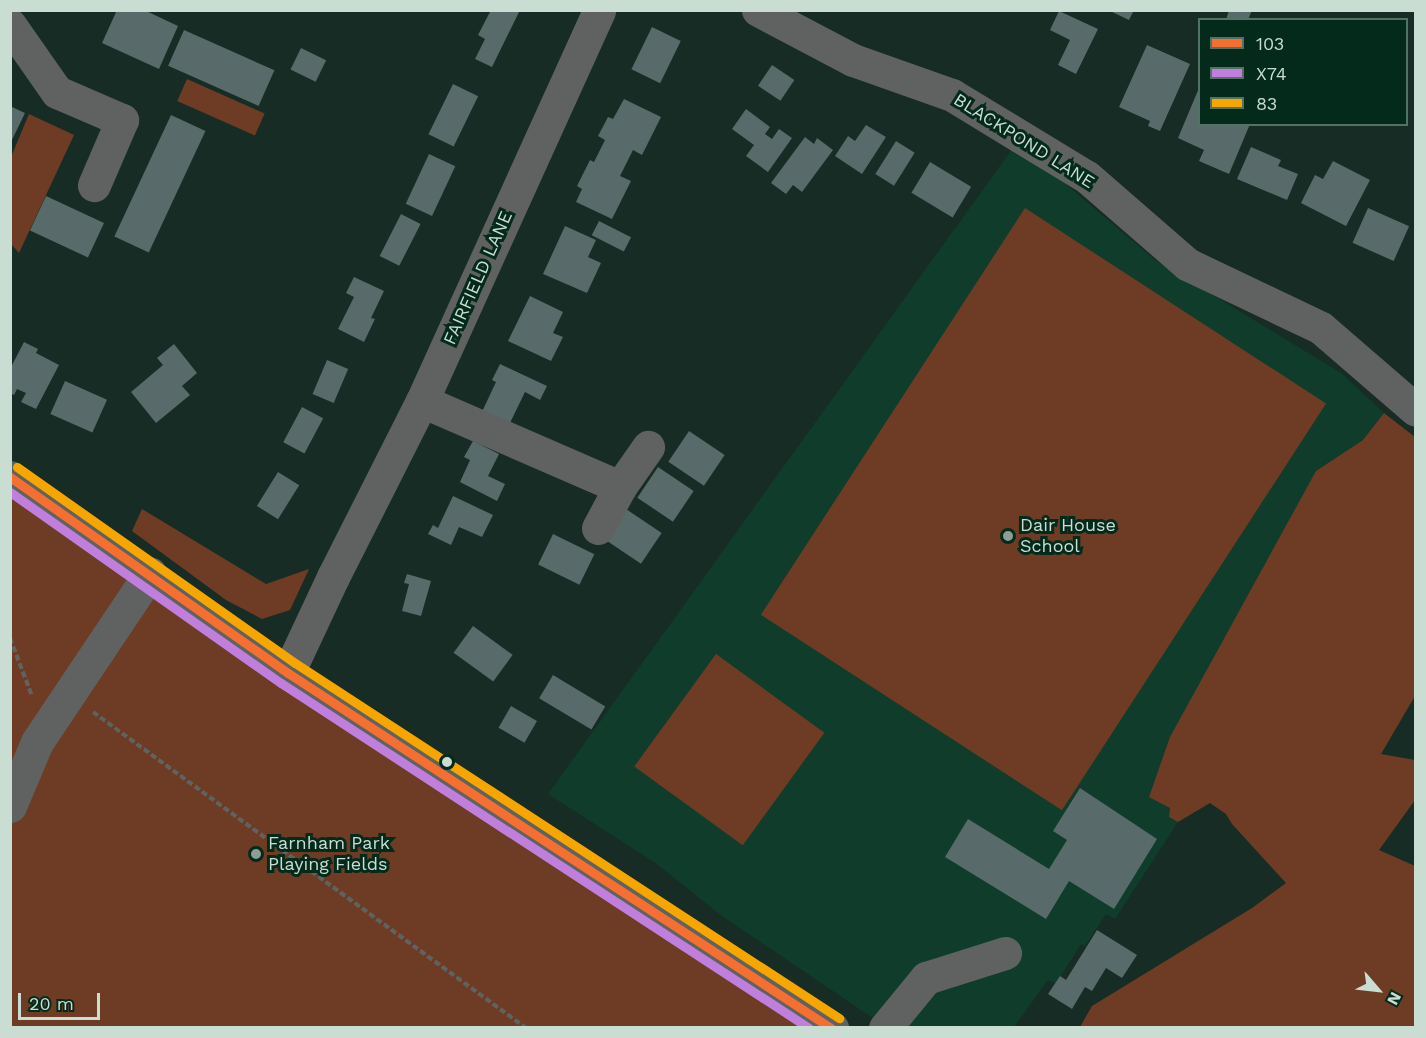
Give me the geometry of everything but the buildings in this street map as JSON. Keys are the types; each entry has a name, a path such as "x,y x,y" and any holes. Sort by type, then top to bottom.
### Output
{"main road":[{"path":"10,477 150,573 288,673 832,1028"}],"street":[{"name":"FAIRFIELD LANE","path":"288,673 333,577 422,401 599,10"},
{"name":"BLACKPOND LANE","path":"758,10 853,60 962,101 1087,177 1187,264 1322,328 1416,410"},
{"path":"10,25 57,92 122,120 94,185"},
{"path":"422,401 620,487"},
{"path":"598,528 620,487 648,447"},
{"path":"10,806 37,742 150,573"},
{"path":"885,1028 926,978 1005,953"}],"path":[{"path":"10,638 30,695 63,703 526,1028"}],"shaded area":[{"path":"187,79 265,114 255,135 177,101"},
{"path":"29,114 74,135 19,253 11,244 11,157"},
{"name":"Dair House School","path":"1015,145 1048,169 1155,260 1341,373 1384,413 1363,440 1316,471 1170,808 1169,817 1178,822 1115,919 1106,914 1085,946 1081,944 1056,984 1048,980 1014,1027 886,1027 722,916 657,864 548,794"},
{"path":"1025,208 1326,404 1062,810 761,615"},
{"path":"1384,413 1415,437 1415,696 1381,754 1415,760 1415,800 1379,850 1415,866 1415,1027 1080,1027 1092,1006 1252,908 1286,883 1232,824 1226,814 1210,803 1178,822 1169,817 1170,808 1149,797 1170,737 1316,471 1363,440"},
{"name":"Farnham Park Playing Fields","path":"11,495 814,1027 11,1028"},
{"path":"142,509 266,584 309,569 290,610 262,619 226,600 132,531"},
{"path":"716,654 824,733 743,845 634,766"}],"transit line":[{"name":"83","path":"17,467 295,663 839,1018"},
{"name":"103","path":"10,477 288,673 831,1028"},
{"name":"X74","path":"10,492 281,683 809,1028"}],"place":[{"name":"Dair House School","path":"1008,536"},
{"name":"Farnham Park Playing Fields","path":"256,854"}]}
